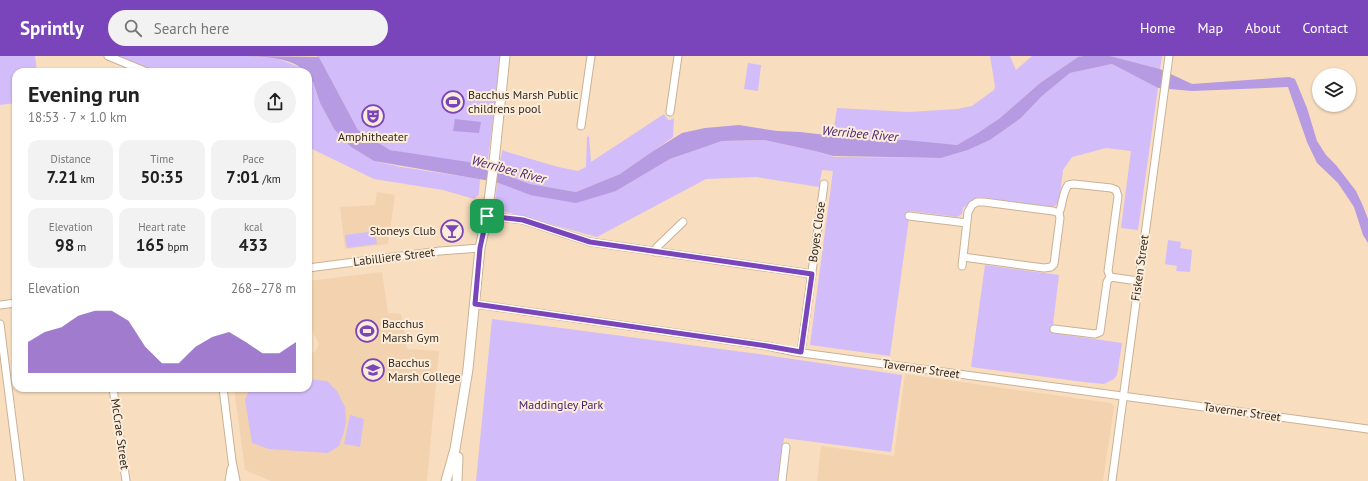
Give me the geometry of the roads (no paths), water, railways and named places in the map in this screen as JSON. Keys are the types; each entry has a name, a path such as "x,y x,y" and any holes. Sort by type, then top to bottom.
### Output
{"main road":[{"path":"457,481 460,424 475,304 480,248 487,216 494,162 505,56"},
{"path":"446,481 454,454 460,424"}],"street":[{"path":"108,56 137,68"},
{"path":"581,126 591,56"},
{"path":"670,112 678,56"},
{"name":"Fisken Street","path":"1112,481 1169,56"},
{"name":"Boyes Close","path":"801,352 824,184"},
{"path":"963,257 1044,268 1050,266 1054,264 1060,218 1059,213 1062,206 1064,191 1068,185 1074,184 1111,188 1116,190 1118,196 1108,271 1110,277 1107,282 1100,332 1095,334 1054,329"},
{"path":"962,266 968,212 972,205 977,202 1053,210 1059,213"},
{"path":"487,216 523,220 590,242 812,274"},
{"path":"909,216 967,223"},
{"path":"655,252 657,247 683,222"},
{"name":"Labilliere Street","path":"312,267 440,251 480,248"},
{"path":"1110,277 1138,281"},
{"path":"0,305 12,304"},
{"name":"Taverner Street","path":"475,304 801,352 1368,429"},
{"path":"0,324 20,481"},
{"name":"McCrae Street","path":"115,392 126,481"},
{"path":"223,392 236,481"},
{"path":"782,481 786,446"},
{"path":"229,481 232,461"}],"place":[{"name":"Bacchus Marsh Public childrens pool","path":"453,102"},
{"name":"Amphitheater","path":"373,116"},
{"name":"Stoneys Club","path":"452,231"},
{"name":"Bacchus Marsh Gym","path":"367,331"},
{"name":"Bacchus Marsh College","path":"373,370"}],"water label":[{"name":"Werribee River","path":"860,133"},
{"name":"Werribee River","path":"509,169"}],"park label":[{"name":"Maddingley Park","path":"561,405"}]}
